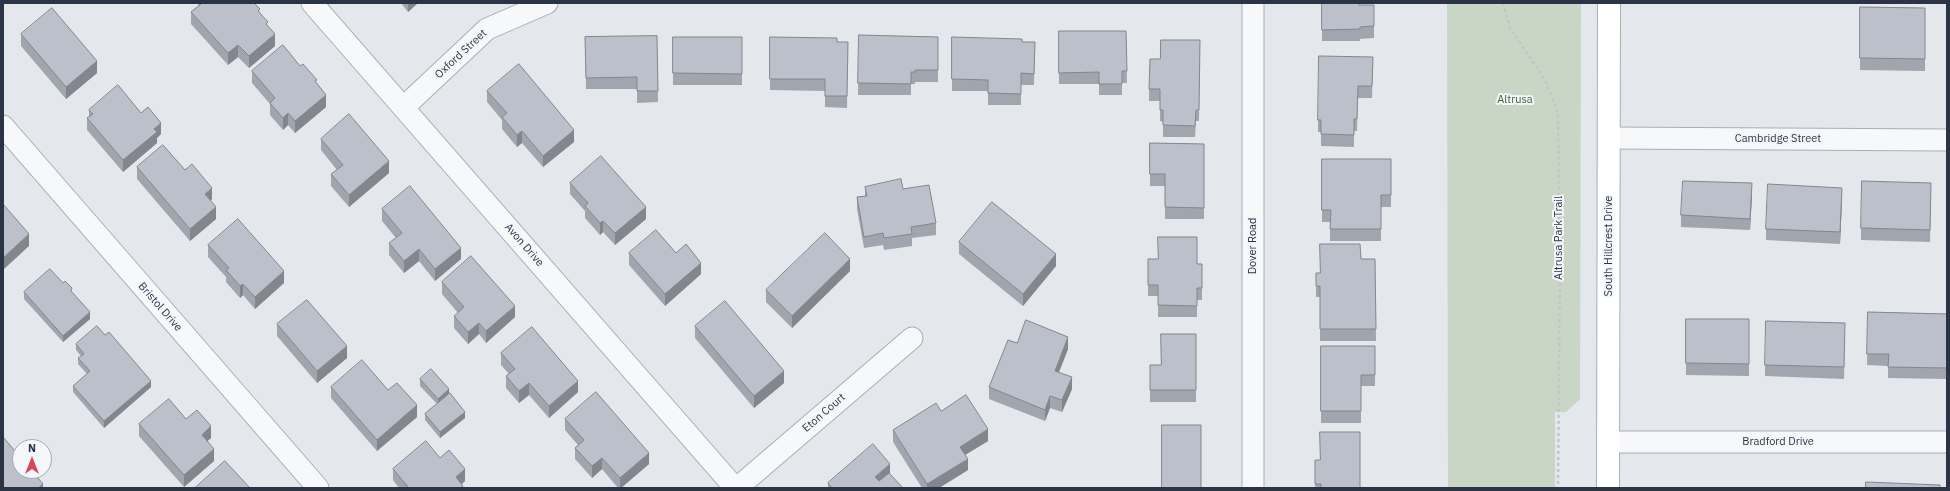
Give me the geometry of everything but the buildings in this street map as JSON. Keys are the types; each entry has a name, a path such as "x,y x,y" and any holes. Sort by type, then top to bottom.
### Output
{"street":[{"name":"Avon Drive","path":"312,3 736,488"},
{"name":"Oxford Street","path":"404,107 487,29 547,3"},
{"name":"Dover Road","path":"1253,3 1254,488"},
{"name":"South Hillcrest Drive","path":"1608,488 1609,3"},
{"name":"Bristol Drive","path":"3,126 318,488"},
{"name":"Cambridge Street","path":"1609,138 1947,140"},
{"name":"Eton Court","path":"736,488 912,338"},
{"name":"Bradford Drive","path":"1609,442 1947,442"}],"path":[{"name":"Altrusa Park Trail","path":"1502,3 1510,28 1545,80 1558,113 1560,262 1558,488"}],"green space":[{"name":"Altrusa","path":"1447,3 1581,3 1580,399 1566,412 1555,412 1555,488 1448,488"}]}
